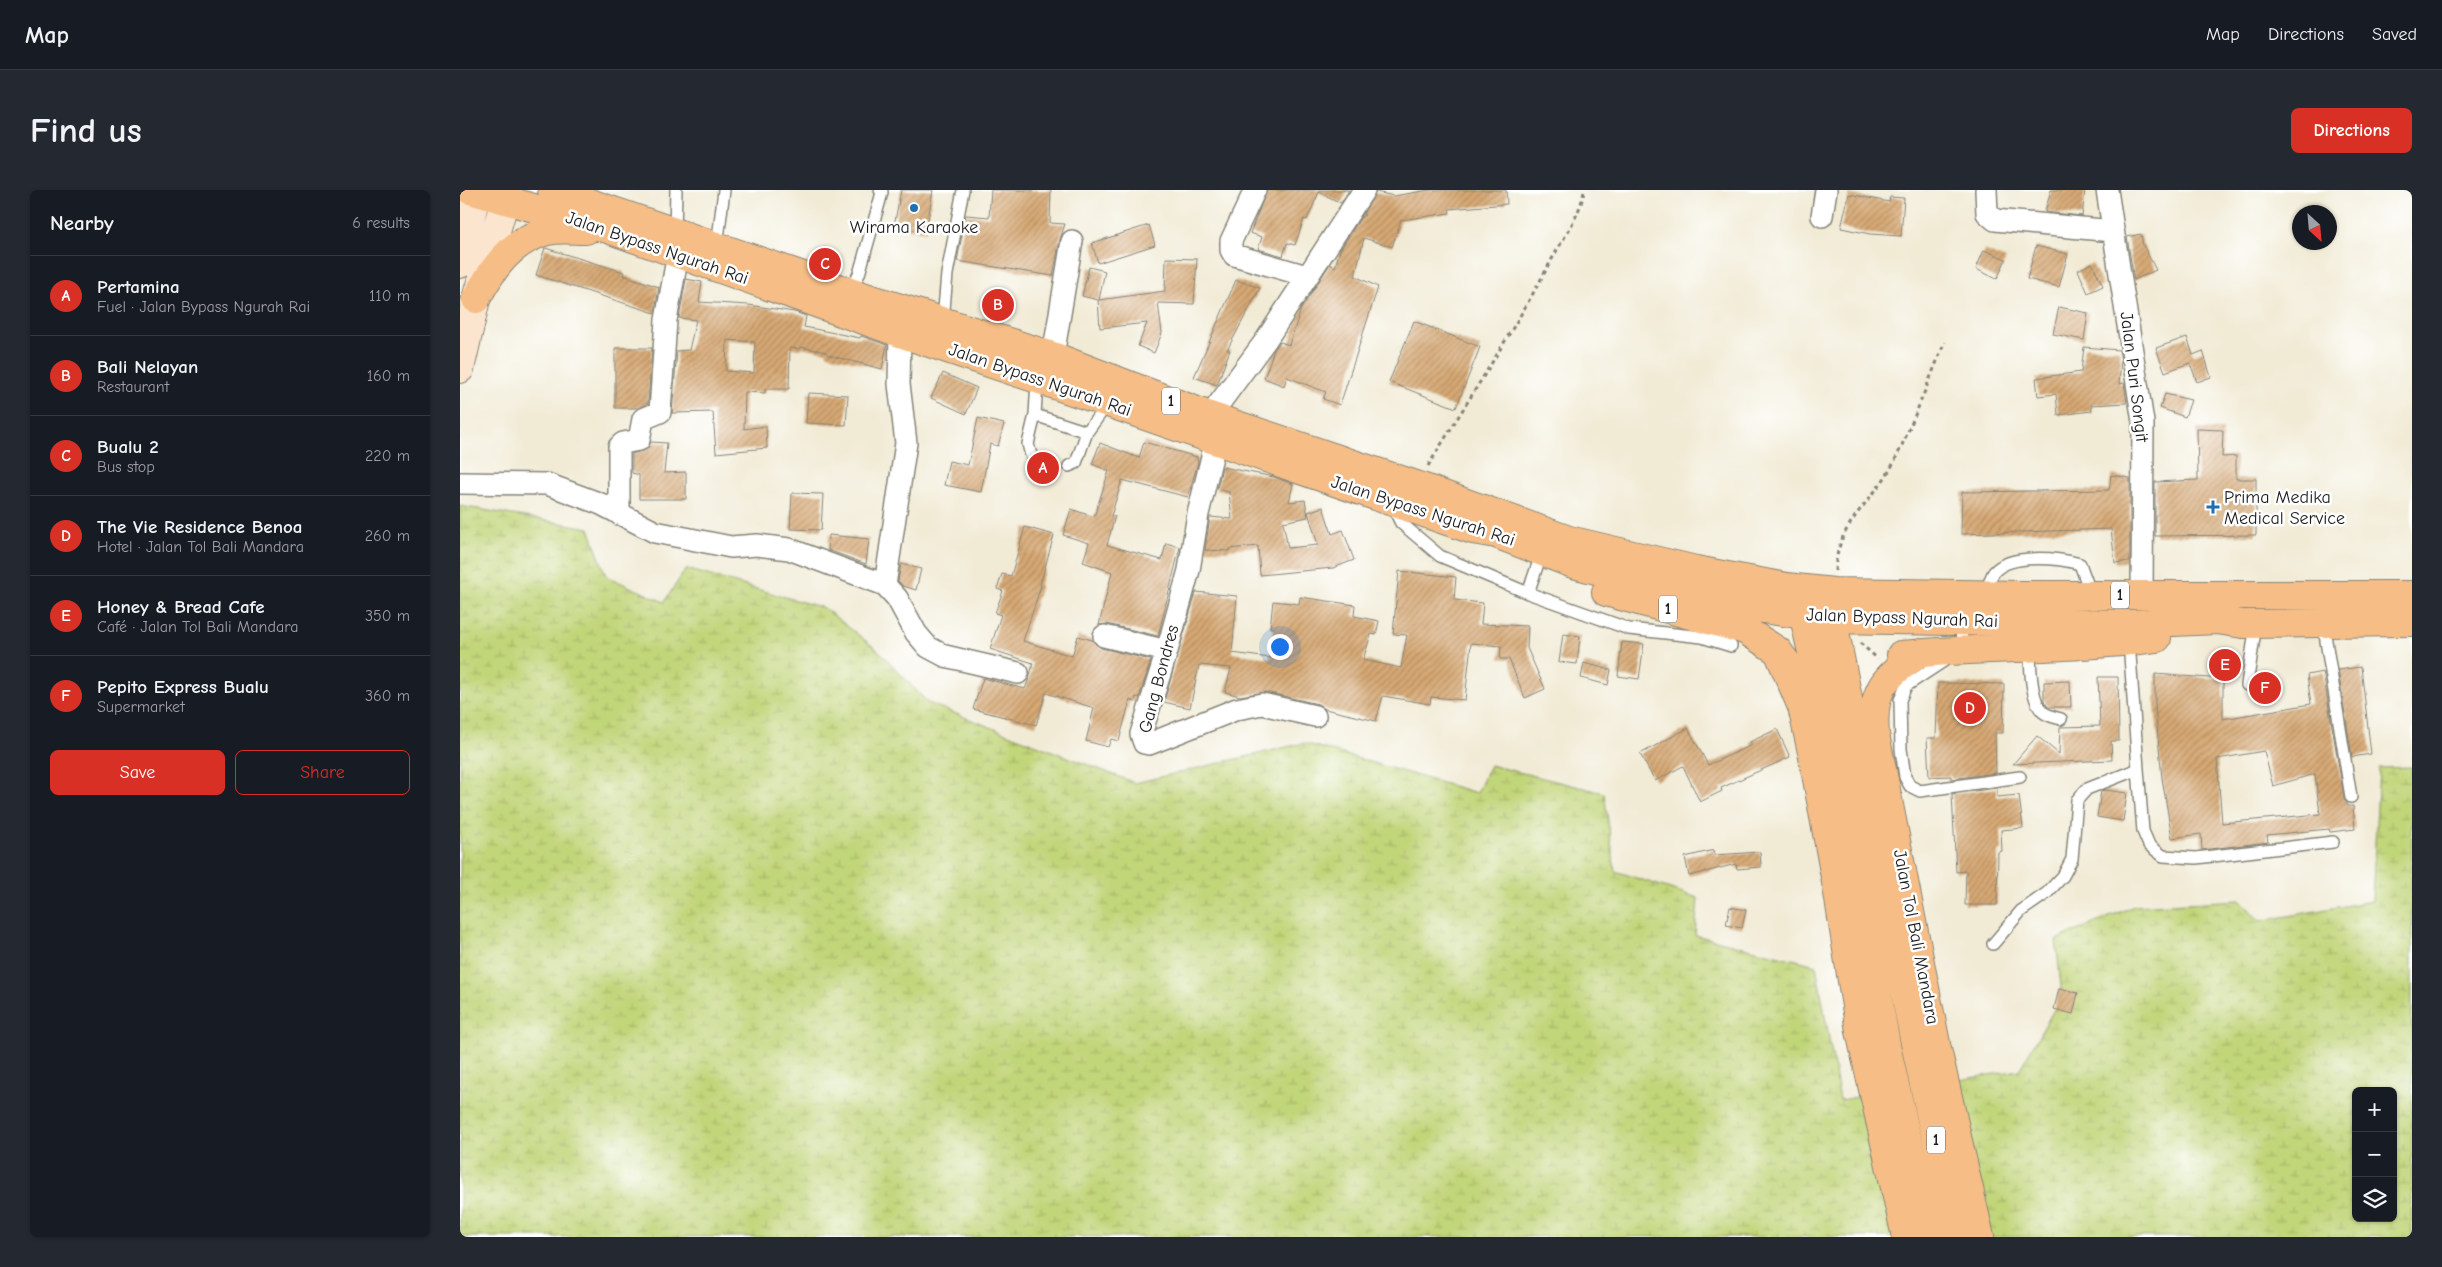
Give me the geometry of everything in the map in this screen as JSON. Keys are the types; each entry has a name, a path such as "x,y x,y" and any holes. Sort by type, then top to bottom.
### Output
{"highway":[{"name":"Jalan Bypass Ngurah Rai","path":"552,190 676,243 900,333 1108,403 1218,418 1390,501 1473,530"},
{"name":"Jalan Bypass Ngurah Rai","path":"475,191 506,195 608,228 676,243 718,247 942,322 1053,356 1218,418 1416,485 1569,540 1696,570 1797,589 1831,592 2142,596 2412,595"},
{"path":"476,300 495,266 517,246 547,231 608,228"},
{"name":"Jalan Tol Bali Mandara","path":"1473,530 1492,545 1541,559 1568,581 1745,630 1778,651 1806,688 1841,726"},
{"name":"Jalan Bypass Ngurah Rai","path":"1541,559 1573,564 1695,596 1804,615 1832,619 1961,621 2030,635 2129,633 2217,620 2249,624 2412,622"},
{"name":"Jalan Tol Bali Mandara","path":"1797,589 1841,726 1929,1041 1980,1237"},
{"name":"Jalan Tol Bali Mandara","path":"1831,592 1855,881 1876,1053 1906,1237"},
{"name":"Jalan Tol Bali Mandara","path":"1841,726 1866,681 1880,661 1891,656 1962,649 2030,635"},
{"name":"Jalan Tol Bali Mandara","path":"1778,651 1802,707 1812,752 1838,893 1860,1030 1876,1053 1929,1237"},
{"name":"Jalan Tol Bali Mandara","path":"1920,653 1892,672 1886,679 1877,699 1874,722 1929,1041 1957,1237"},
{"name":"1","path":"1855,881 1860,1030"}],"main road":[{"path":"460,264 475,191"},
{"path":"460,370 476,300 506,195"}],"street":[{"path":"1254,190 1231,242 1234,255 1307,276"},
{"path":"1218,418 1307,276 1364,190"},
{"path":"1822,216 1826,190"},
{"path":"1986,190 1986,214 1996,220 2113,231"},
{"name":"Jalan Puri Songit","path":"2107,190 2144,422 2142,596"},
{"path":"1053,356 1072,241"},
{"path":"619,514 619,447 623,443 639,440 643,420 660,412 666,320 676,243"},
{"path":"885,585 906,443 899,384 900,333"},
{"name":"Gang Bondres","path":"1218,418 1188,570 1167,652 1140,734 1144,743 1149,744 1237,709 1262,704 1315,716"},
{"path":"460,483 547,484 601,504 655,532 730,547 757,545 789,549 885,585 897,598 916,633 928,647 944,656 1018,674"},
{"path":"1104,636 1167,652"}],"lane":[{"path":"676,190 676,243"},
{"path":"718,247 724,190"},
{"path":"850,292 859,274 880,200 880,190"},
{"path":"942,322 947,274 963,190"},
{"path":"1031,455 1028,444 1035,415 1037,378"},
{"path":"1069,466 1076,462 1087,432 1108,403"},
{"path":"1035,415 1087,432"},
{"path":"1390,501 1401,523 1440,556 1564,608 1629,629 1702,637 1731,646"},
{"path":"1986,594 1994,573 2009,562 2038,558 2067,560 2080,564 2091,595"},
{"path":"1528,593 1541,559"},
{"path":"1961,621 1962,649 1906,686 1900,700 1901,749 1905,777 1910,786 1920,791 2020,778"},
{"path":"2323,622 2351,797"},
{"path":"2247,685 2249,624"},
{"path":"2129,633 2143,830 2149,845 2163,856 2196,858 2333,842"},
{"path":"2030,635 2034,692 2041,710 2049,716 2061,719"},
{"path":"1992,944 2022,912 2047,894 2063,876 2072,859 2078,800 2086,789 2138,769"}],"path":[{"path":"1416,485 1533,296 1572,226 1582,202 1584,191"},
{"path":"1831,592 1839,542 1855,515 1874,493 1893,463 1945,342"}],"green space":[{"path":"460,506 589,528 606,576 664,602 686,569 824,608 880,652 928,703 1135,783 1304,743 1477,793 1490,765 1604,793 1615,871 1698,898 1695,935 1816,965 1840,1100 2019,1070 2062,996 2056,940 2134,906 2240,900 2260,921 2372,901 2379,768 2412,767 2412,1237 460,1237"}],"building":[{"name":"Wirama Karaoke","path":"901,190 933,190 926,232 894,226"},
{"path":"991,190 1051,190 1050,223 1065,224 1053,276 957,261 966,215 989,217"},
{"path":"1267,190 1349,190 1341,203 1319,192 1307,220 1304,219 1295,245 1287,243 1283,256 1258,249 1262,237 1250,233"},
{"path":"1429,190 1506,190 1507,204 1449,209 1450,213 1401,220 1392,247 1364,238 1355,276 1378,287 1340,405 1323,399 1326,392 1287,377 1284,386 1264,378 1274,350 1280,342 1289,345 1301,309 1330,264 1335,267 1340,250 1361,217 1365,215 1363,214 1376,192 1394,196"},
{"path":"2051,190 2085,190 2082,216 2045,212"},
{"path":"1849,194 1889,202 1890,197 1904,198 1901,236 1870,234 1841,228"},
{"path":"1149,225 1155,245 1098,263 1092,243"},
{"path":"2141,234 2143,245 2156,270 2134,280 2127,237"},
{"path":"2036,246 2068,254 2059,287 2027,279"},
{"path":"545,248 624,272 623,275 659,287 655,313 536,275"},
{"path":"1984,250 2006,259 1997,279 1976,269"},
{"path":"1166,258 1197,259 1194,304 1158,303 1162,333 1154,353 1138,346 1147,323 1100,328 1098,300 1082,296 1089,267 1105,271 1099,300 1165,291"},
{"path":"2092,263 2103,286 2088,293 2078,270"},
{"path":"686,279 702,282 699,302 749,305 794,312 806,316 804,327 860,338 861,336 887,345 882,369 828,355 826,352 801,347 801,349 790,348 789,389 765,389 765,393 745,392 744,429 766,426 767,448 716,453 713,412 672,413 677,351 689,350 696,320 679,318","holes":["727,340 755,342 754,373 726,371"]},
{"path":"1236,280 1260,288 1227,350 1230,350 1217,385 1194,377"},
{"path":"2059,307 2088,313 2084,340 2053,334"},
{"path":"1414,321 1480,347 1456,408 1389,382"},
{"path":"2187,337 2193,355 2203,351 2211,377 2197,382 2190,363 2165,372 2156,348"},
{"path":"2084,347 2119,350 2121,360 2119,384 2124,383 2127,403 2091,405 2092,411 2058,415 2056,394 2038,396 2036,378 2081,372"},
{"path":"615,348 652,348 648,403 638,408 615,408"},
{"path":"943,373 977,388 966,414 931,398"},
{"path":"808,393 848,395 846,425 806,423"},
{"path":"2165,394 2191,400 2185,417 2160,408"},
{"path":"978,418 1004,424 998,446 990,444 981,492 944,485 949,461 968,465"},
{"name":"Prima Medika Medical Service","path":"2197,429 2223,430 2222,457 2236,456 2236,479 2256,479 2256,535 2155,536 2155,482 2198,480"},
{"path":"651,442 667,443 664,473 686,472 686,499 639,499 639,475 632,473 632,454 647,449"},
{"path":"1144,442 1197,457 1198,462 1188,497 1122,480 1111,516 1115,516 1107,545 1162,560 1166,543 1180,547 1158,636 1107,624 1099,625 1112,572 1083,562 1089,543 1063,535 1071,509 1094,517 1109,471 1092,464 1100,443 1139,458"},
{"path":"1222,467 1274,477 1293,484 1289,502 1305,500 1308,517 1283,522 1288,548 1318,545 1308,512 1323,507 1332,534 1343,530 1354,560 1333,568 1260,575 1258,546 1229,549 1229,551 1205,550 1210,517 1232,519 1229,492 1217,489"},
{"path":"2111,475 2130,478 2130,561 2115,563 2111,529 1961,534 1962,492 2109,490"},
{"path":"792,493 823,494 821,530 790,529"},
{"path":"1025,527 1054,535 1041,586 1023,641 1072,656 1078,636 1092,640 1101,648 1151,660 1139,698 1136,697 1135,702 1130,700 1119,741 1111,739 1108,747 1086,741 1094,708 1046,693 1036,725 973,709 983,678 1025,689 1030,676 1033,663 990,649 1001,615 995,613 1003,591 997,589 1002,574 1011,576"},
{"path":"829,535 869,539 866,564 828,550"},
{"path":"901,564 921,569 916,590 903,586 898,581"},
{"path":"1399,571 1456,577 1454,600 1483,603 1481,624 1528,626 1527,648 1545,689 1525,698 1509,659 1500,659 1501,646 1471,643 1465,700 1431,697 1430,704 1383,696 1376,721 1325,709 1318,704 1265,692 1240,696 1225,692 1231,668 1199,665 1190,708 1164,702 1196,592 1237,596 1232,653 1270,658 1274,628 1270,628 1273,601 1299,604 1300,597 1355,605 1354,616 1379,621 1376,635 1371,634 1363,660 1401,668 1407,635 1393,634"},
{"path":"1563,634 1580,636 1577,664 1559,662"},
{"path":"1622,642 1644,644 1639,679 1618,676"},
{"path":"1584,663 1611,670 1608,685 1581,678"},
{"path":"2361,667 2371,754 2352,757 2338,670"},
{"path":"2323,672 2344,798 2348,806 2353,806 2355,829 2330,832 2329,829 2267,835 2268,842 2202,850 2201,834 2172,838 2162,778 2155,706 2155,674 2223,679 2223,719 2311,704 2307,675","holes":["2264,751 2273,786 2315,774 2320,814 2222,823 2217,759"]},
{"path":"2098,677 2118,677 2119,741 2111,741 2112,760 2013,764 2037,736 2059,754 2060,727 2100,726"},
{"path":"2070,681 2071,707 2048,707 2044,701 2044,682"},
{"path":"1938,683 2004,684 2003,733 1995,733 1996,773 1951,779 1951,776 1929,777 1927,738 1936,738"},
{"path":"1688,728 1708,765 1752,745 1750,742 1777,729 1790,757 1721,788 1722,791 1700,802 1683,766 1655,781 1640,754"},
{"path":"1997,788 1997,797 2019,795 2023,828 2001,830 2002,851 1998,852 1997,905 1965,905 1966,871 1956,872 1952,794"},
{"path":"2101,791 2127,793 2123,821 2097,817"},
{"path":"1714,850 1715,855 1760,852 1761,867 1737,869 1736,864 1689,876 1685,857"},
{"path":"1730,907 1746,910 1742,928 1726,925"},
{"path":"2059,989 2078,993 2073,1014 2054,1009"}],"place":[{"name":"Wirama Karaoke","path":"914,208"},
{"name":"Bualu 2","path":"825,264"},
{"name":"Bali Nelayan","path":"998,305"},
{"name":"Pertamina","path":"1043,468"},
{"name":"Prima Medika Medical Service","path":"2213,507"},
{"name":"Honey & Bread Cafe","path":"2225,665"},
{"name":"Pepito Express Bualu","path":"2265,688"},
{"name":"The Vie Residence Benoa","path":"1970,708"}]}
